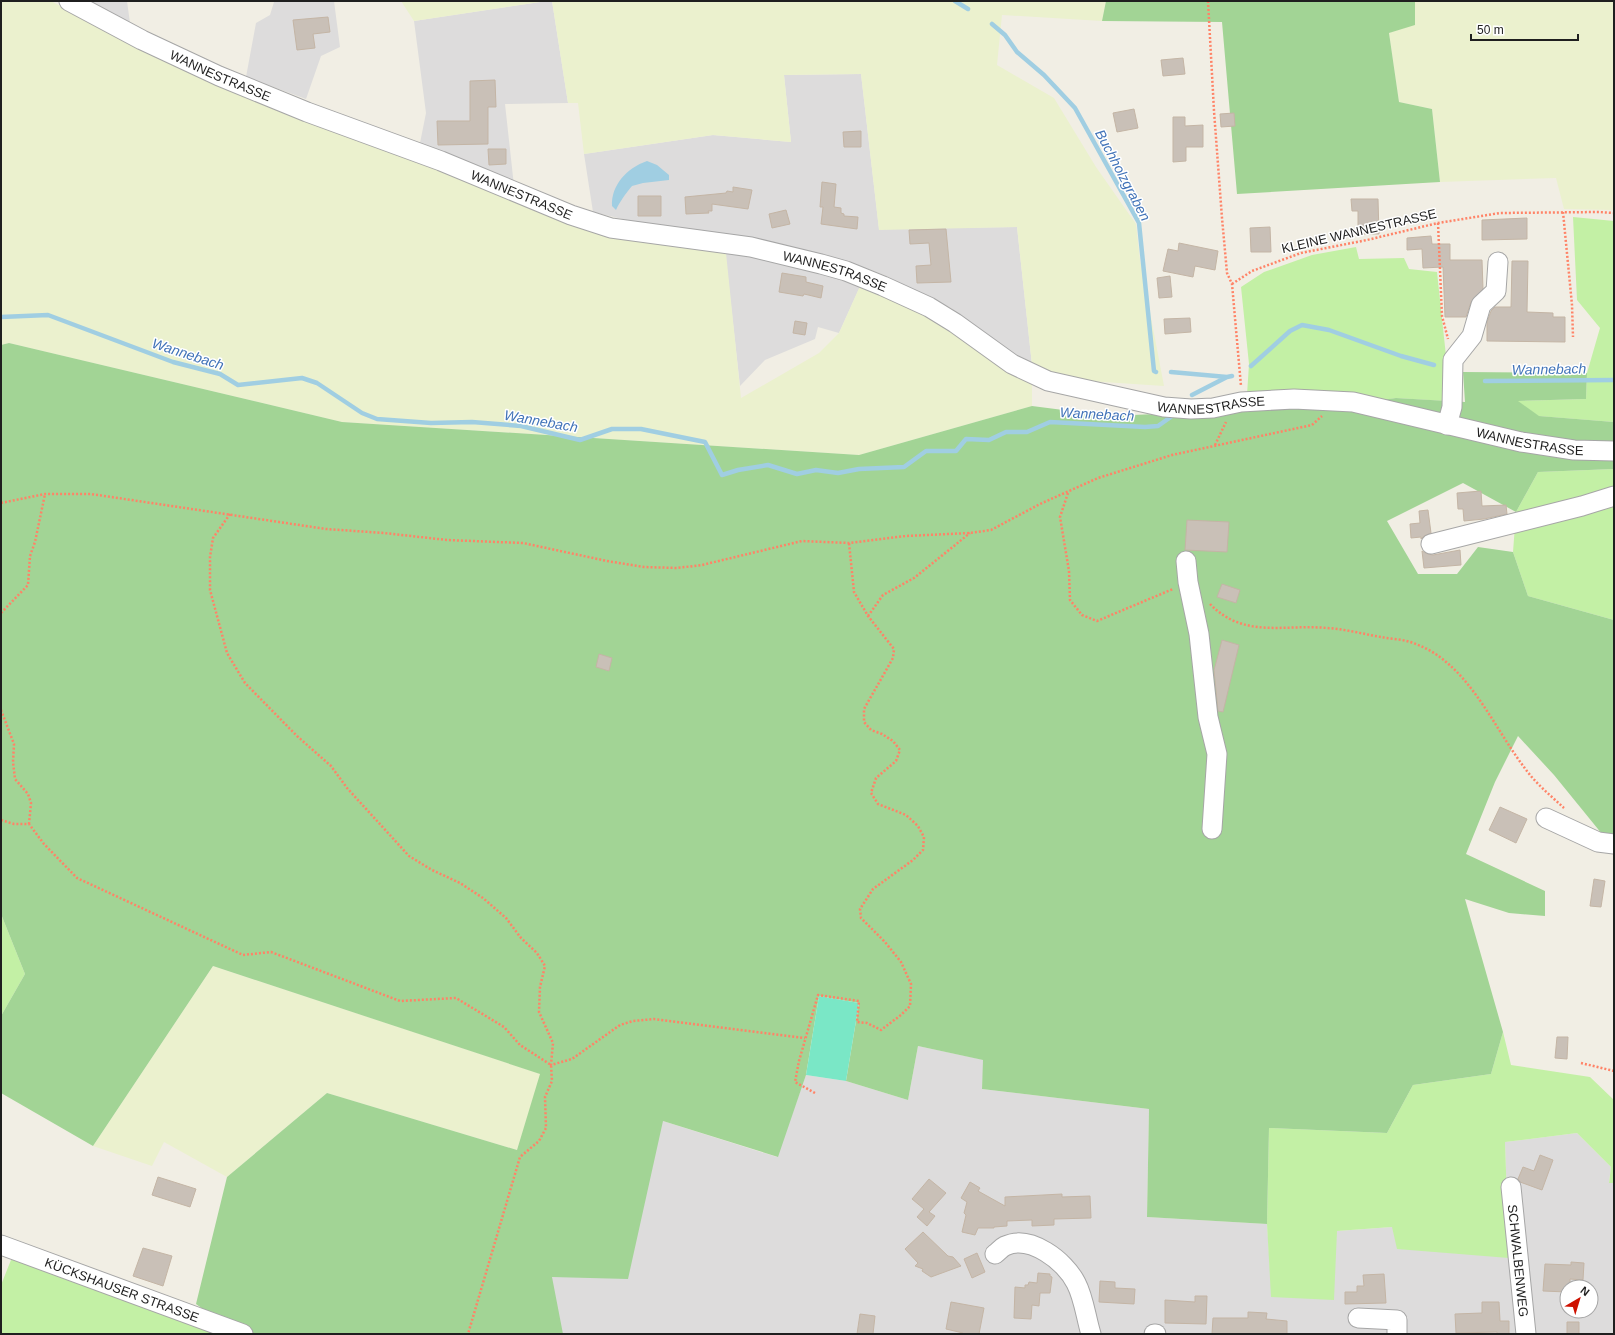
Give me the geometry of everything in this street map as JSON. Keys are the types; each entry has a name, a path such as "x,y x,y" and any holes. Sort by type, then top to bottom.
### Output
{"street":[{"name":"WANNESTRASSE","path":"69,1 142,40 219,76 307,112 441,161 571,215 611,228 751,247 846,271 929,307 955,323 1012,364 1048,381 1164,407 1191,409 1213,408 1241,402 1294,399 1353,402 1521,442 1574,450 1614,452"},
{"path":"1448,425 1452,407 1453,360 1472,336 1481,305 1496,291 1498,262"},
{"path":"1431,544 1582,506 1614,496"},
{"path":"1186,561 1188,582 1199,634 1208,717 1217,754 1212,829"},
{"path":"1546,818 1598,842 1614,844"},
{"name":"SCHWALBENWEG","path":"1511,1187 1526,1334"},
{"path":"995,1254 1004,1246 1017,1243 1025,1244 1048,1253 1062,1264 1076,1283 1091,1334"},
{"name":"KÜCKSHAUSER STRASSE","path":"1,1245 243,1334"},
{"path":"1358,1318 1397,1320 1397,1334"}],"path":[{"path":"1208,1 1222,218 1227,273 1232,284 1241,402"},
{"path":"1563,212 1572,305 1573,337"},
{"name":"KLEINE WANNESTRASSE","path":"1232,284 1252,271 1301,253 1367,240 1438,223 1500,213 1614,213"},
{"path":"1438,223 1442,316 1453,360"},
{"path":"1,503 45,494 91,494 326,529 384,533 447,540 523,543 607,562 644,568 677,568 702,565 802,541 849,543 906,536 970,533 991,530 1040,504 1098,478 1172,455 1312,424 1329,411 1333,400"},
{"path":"1068,492 1060,517 1068,571 1070,600 1082,615 1097,621 1188,582 1216,610 1233,621 1252,627 1327,628 1413,642 1438,655 1459,674 1498,726 1524,767 1540,786 1569,812"},
{"path":"1,612 28,585 30,556 35,542 45,494"},
{"path":"230,514 213,538 210,556 210,590 227,653 245,683 297,736 331,766 347,788 409,856 432,870 460,883 482,898 506,918 521,938 537,953 545,966 540,987 539,1012 553,1043 551,1066 552,1081 545,1097 546,1128 540,1141 520,1157 468,1334"},
{"path":"868,616 883,595 914,578 970,533"},
{"path":"815,1093 795,1082 798,1061 818,995 859,1001 857,1022 867,1024 881,1030 910,1006 911,984 901,962 885,942 861,918 860,910 873,889 913,860 923,850 924,837 918,826 906,815 878,804 871,793 876,778 896,761 900,750 893,741 882,734 871,730 864,722 864,709 893,658 894,649 868,616 854,592 849,543"},
{"path":"1,710 14,744 13,762 15,778 28,794 31,803 29,824 44,844 77,878 243,955 271,952 400,1001 456,998 504,1027 520,1045 551,1066"},
{"path":"1,820 14,824 29,824"},
{"path":"551,1066 572,1059 620,1026 634,1021 654,1019 805,1038"},
{"path":"1581,1063 1614,1072"}],"shaded area":[{"path":"88,1 127,1 130,23"},
{"path":"334,1 340,47 321,56 306,99 246,77 256,23 270,15 274,2"},
{"path":"552,1 568,103 505,104 514,186 420,143 426,113 414,21"},
{"path":"861,74 879,229 1017,227 1032,365 1006,351 951,308 884,275 868,269 839,333 818,327 815,339 765,360 740,386 723,233 635,222 593,212 584,154 713,135 791,142 784,75"},
{"path":"918,1046 984,1060 982,1089 1149,1109 1147,1217 1267,1224 1272,1297 1337,1231 1392,1227 1509,1258 1505,1142 1577,1133 1611,1167 1609,1182 1614,1183 1614,1334 479,1334 663,1121 777,1157 806,1075 846,1081 908,1100"}],"green space":[{"path":"1,1 51,1 140,50 447,173 726,253 741,398 819,353 839,333 860,286 886,295 940,322 1032,382 1032,406 859,455 342,422 9,343 1,345"},
{"path":"401,1 547,1 414,21"},
{"path":"552,1 1106,1 1102,21 1002,15 997,65 1054,98 1096,167 1136,224 1140,260 1164,386 1073,380 1032,365 1017,227 879,230 861,74 784,75 791,142 713,135 584,154 578,103 568,103"},
{"path":"1106,1 1415,1 1415,25 1389,33 1399,102 1432,109 1440,182 1237,194 1222,22 1102,21"},
{"path":"1415,1 1614,1 1614,210 1564,209 1556,178 1440,182 1432,109 1399,102 1389,33 1415,24"},
{"path":"1573,217 1614,221 1614,422 1538,416 1517,401 1586,399 1587,373 1600,328 1577,300"},
{"path":"1356,247 1359,259 1404,258 1409,269 1437,272 1446,356 1446,401 1396,398 1371,402 1247,395 1249,364 1241,287 1264,272 1312,255"},
{"path":"9,343 342,422 859,455 1032,406 1110,416 1338,406 1396,398 1465,402 1463,372 1587,373 1586,399 1518,401 1539,416 1614,422 1614,469 1538,472 1516,512 1463,483 1387,521 1418,574 1457,574 1478,547 1513,552 1528,596 1614,620 1614,835 1602,834 1554,775 1518,736 1495,782 1466,854 1545,891 1545,916 1509,913 1465,899 1503,1032 1491,1074 1413,1085 1387,1133 1269,1128 1267,1224 1147,1217 1149,1109 982,1089 983,1060 918,1046 908,1100 846,1081 859,1003 819,996 806,1075 778,1157 663,1121 628,1279 552,1277 563,1334 210,1334 215,1318 196,1304 227,1177 327,1093 517,1150 540,1074 213,966 93,1146 1,1093 1,1016 25,974 1,914 1,345"},
{"path":"1614,469 1614,620 1528,596 1513,552 1516,512 1538,472"},
{"path":"1,914 25,974 1,1016"},
{"path":"213,966 541,1074 517,1150 327,1093 227,1177 164,1142 152,1166 93,1146"},
{"path":"819,996 859,1003 846,1081 806,1075"},
{"path":"1503,1032 1511,1065 1590,1077 1614,1100 1614,1183 1609,1183 1611,1167 1577,1133 1505,1142 1509,1258 1397,1249 1392,1227 1337,1231 1334,1300 1271,1297 1267,1224 1269,1128 1387,1133 1413,1085 1491,1074"},
{"path":"13,1255 213,1326 210,1334 1,1334 1,1285"}],"water":[{"path":"647,161 657,165 669,175 669,180 643,183 632,186 616,210 612,206 612,198 617,184 633,168"}],"building":[{"path":"328,17 330,32 313,34 315,48 297,50 293,20"},
{"path":"1183,58 1185,74 1163,76 1161,60"},
{"path":"495,80 496,107 488,107 488,144 438,145 437,121 470,121 470,81"},
{"path":"1134,109 1138,128 1117,132 1113,113"},
{"path":"1234,113 1235,126 1221,127 1220,114"},
{"path":"1173,117 1185,117 1185,126 1203,125 1203,147 1186,147 1186,161 1173,162"},
{"path":"861,131 861,147 844,147 843,132"},
{"path":"488,149 506,149 506,164 489,165"},
{"path":"822,182 836,184 834,207 841,208 841,213 844,214 844,216 858,217 857,229 821,224 823,207 820,207"},
{"path":"733,187 752,190 748,209 712,204 712,211 708,211 709,213 686,214 685,197 726,193 727,191 733,192"},
{"path":"638,196 661,196 661,216 638,216"},
{"path":"1351,199 1378,199 1379,234 1358,234 1358,211 1352,211"},
{"path":"786,210 790,224 772,228 769,214"},
{"path":"1527,218 1527,239 1482,240 1482,220"},
{"path":"1270,227 1271,252 1251,252 1250,228"},
{"path":"946,229 951,282 917,283 916,266 931,265 929,243 910,244 909,230"},
{"path":"1431,236 1432,244 1450,244 1450,260 1482,260 1483,289 1471,302 1466,317 1445,317 1443,267 1423,268 1422,249 1407,250 1407,238"},
{"path":"1179,243 1218,251 1215,270 1195,266 1193,277 1163,271 1168,249 1178,251"},
{"path":"1512,261 1528,261 1527,312 1553,313 1553,317 1565,317 1565,342 1487,341 1487,322 1491,311 1495,307 1511,307"},
{"path":"782,273 806,277 806,282 823,286 821,298 804,294 803,296 779,292"},
{"path":"1170,276 1172,297 1159,298 1157,278"},
{"path":"1190,318 1191,332 1165,334 1164,319"},
{"path":"795,321 807,323 805,335 793,333"},
{"path":"1481,491 1482,506 1506,505 1507,514 1484,519 1464,521 1463,509 1458,509 1457,493"},
{"path":"1428,510 1431,533 1421,539 1421,537 1411,538 1410,524 1420,523 1419,511"},
{"path":"1187,520 1229,522 1227,552 1185,550"},
{"path":"1460,550 1461,565 1424,568 1422,551 1433,555"},
{"path":"1222,584 1240,590 1236,603 1217,597"},
{"path":"1222,640 1239,645 1223,712 1218,711 1214,670"},
{"path":"599,654 612,658 609,671 596,667"},
{"path":"1500,807 1527,819 1516,843 1489,830"},
{"path":"1594,879 1605,881 1601,907 1590,906"},
{"path":"1557,1037 1568,1037 1567,1059 1555,1058"},
{"path":"1540,1155 1553,1160 1542,1190 1520,1182 1518,1179 1523,1167 1534,1171"},
{"path":"158,1177 196,1189 190,1207 152,1195"},
{"path":"929,1179 946,1193 929,1212 935,1216 927,1226 917,1217 924,1209 912,1199"},
{"path":"970,1182 980,1188 978,1191 1005,1206 1005,1197 1062,1194 1062,1197 1090,1196 1091,1218 1054,1219 1054,1225 1032,1226 1032,1220 1007,1221 1007,1226 978,1228 975,1235 962,1232 967,1202 961,1198"},
{"path":"923,1232 948,1256 953,1257 961,1266 931,1277 922,1271 923,1269 915,1266 918,1263 905,1249"},
{"path":"143,1248 172,1256 163,1286 133,1276"},
{"path":"977,1253 985,1272 972,1278 964,1259"},
{"path":"1571,1262 1584,1263 1583,1279 1559,1279 1559,1292 1543,1291 1545,1264 1571,1265"},
{"path":"1038,1273 1050,1274 1052,1277 1050,1293 1040,1293 1039,1306 1032,1305 1031,1319 1014,1318 1015,1287 1025,1288 1025,1285 1028,1285 1029,1282 1037,1283"},
{"path":"1384,1274 1386,1303 1345,1304 1345,1292 1357,1292 1357,1286 1364,1286 1363,1275"},
{"path":"1100,1281 1115,1282 1115,1288 1135,1289 1134,1304 1099,1302"},
{"path":"1195,1296 1207,1296 1206,1324 1165,1323 1165,1300 1195,1302"},
{"path":"951,1302 984,1308 979,1334 963,1334 946,1329"},
{"path":"1482,1302 1499,1302 1500,1321 1509,1321 1509,1334 1497,1334 1497,1332 1456,1333 1455,1314 1482,1313"},
{"path":"1248,1312 1267,1313 1266,1319 1287,1321 1287,1334 1212,1334 1213,1318 1248,1318"},
{"path":"860,1314 875,1316 873,1334 857,1334"},
{"path":"1567,1322 1579,1322 1579,1334 1567,1334"}],"waterway":[{"name":"Buchholzgraben","path":"955,1 968,9"},
{"name":"Buchholzgraben","path":"992,24 1005,35 1017,52 1044,75 1075,108 1139,223 1154,371 1156,372"},
{"name":"Wannebach","path":"1,317 48,315 173,362 220,374 238,385 302,378 317,383 362,413 377,419 431,423 472,422 521,426 580,440 612,429 641,429 705,442 722,475 738,470 768,465 797,474 816,470 838,473 859,469 904,467 926,451 956,451 966,439 989,440 1006,432 1027,432 1050,422 1145,427 1158,426 1175,414"},
{"name":"Wannebach","path":"1251,366 1290,331 1302,325 1329,330 1401,356 1434,365"},
{"name":"Buchholzgraben","path":"1171,372 1227,377"},
{"name":"Wannebach","path":"1192,395 1227,377 1232,376"},
{"name":"Wannebach","path":"1485,381 1614,380"}]}
